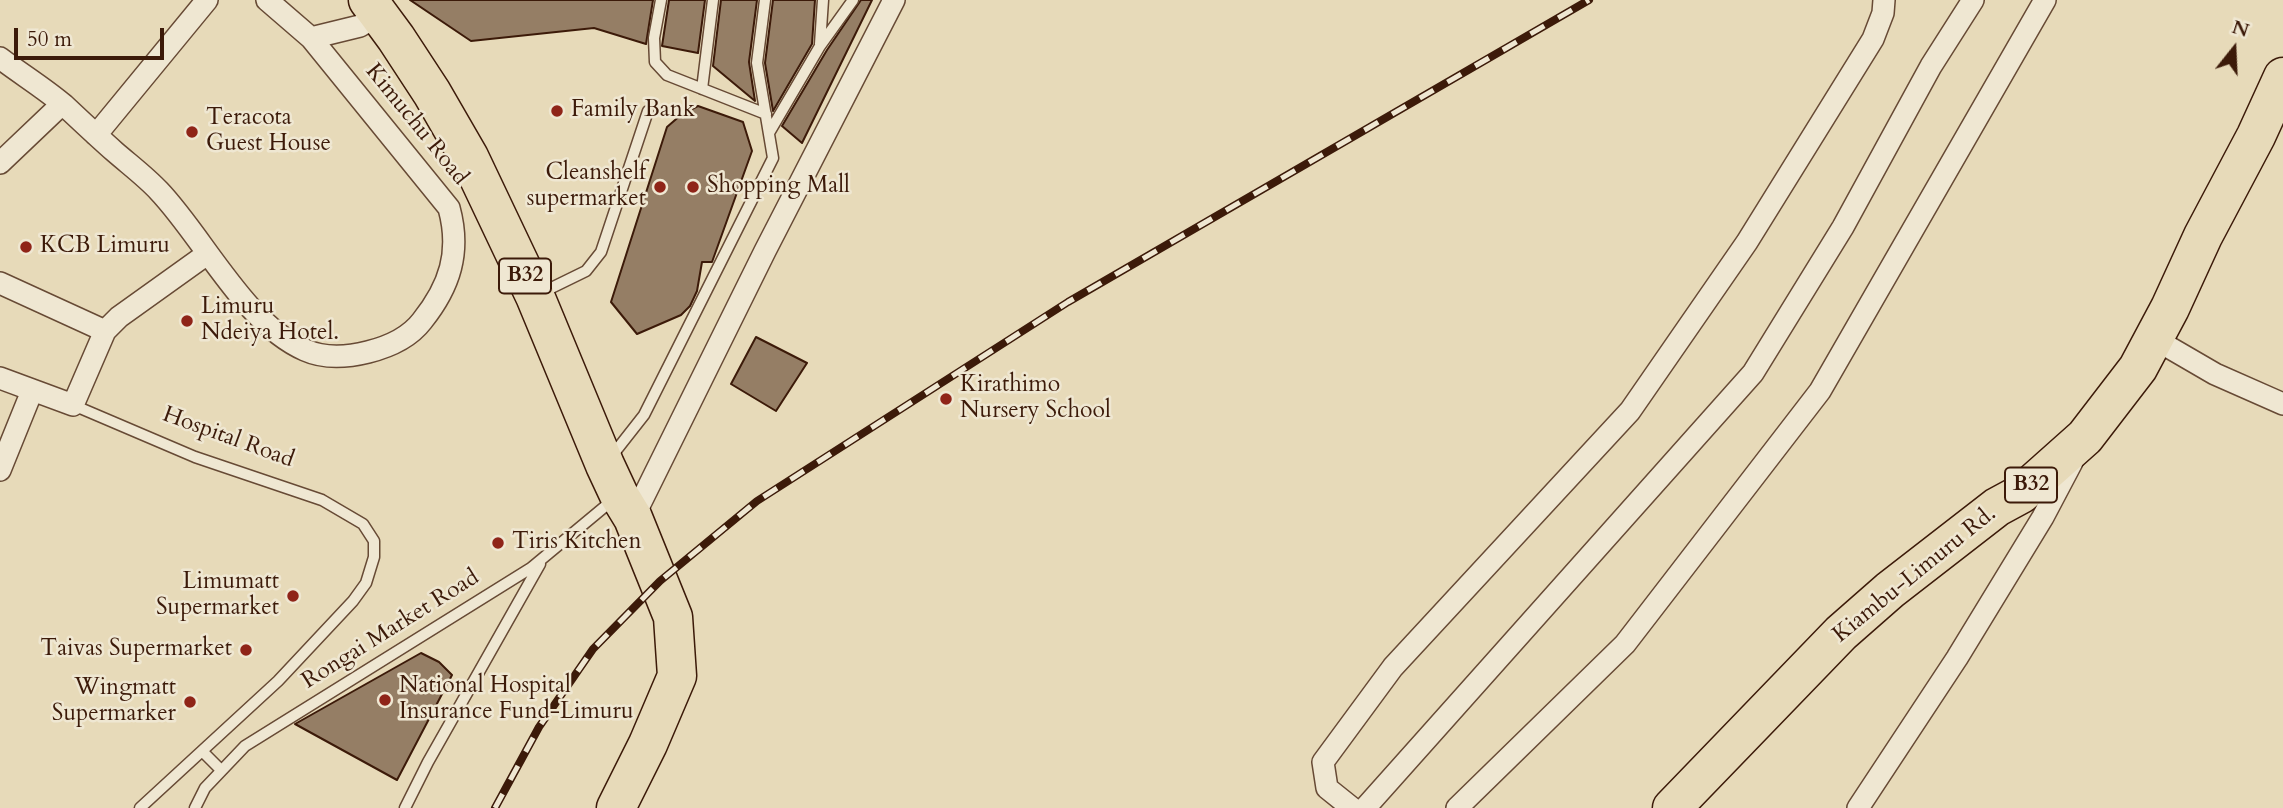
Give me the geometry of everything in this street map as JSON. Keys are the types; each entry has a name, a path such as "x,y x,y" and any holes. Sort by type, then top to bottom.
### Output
{"highway":[{"name":"B32","path":"374,7 432,93 469,158 535,296 673,617 677,676 648,744 616,808"},
{"name":"Kiambu-Limuru Rd.","path":"1672,808 1841,633 1890,590 1997,507 2021,494 2085,437 2138,368 2283,77"}],"street":[{"path":"96,135 207,0"},
{"name":"Kimuchu Road","path":"0,58 62,104 159,191 207,254 276,331 306,351 332,356 356,355 388,347 417,328 438,302 454,257 456,232 449,208 311,38 267,0"},
{"path":"619,492 765,251 894,0"},
{"path":"1352,808 1327,788 1323,762 1393,667 1630,411 1747,242 1872,39 1883,13 1884,0"},
{"path":"1365,808 1753,373 1843,227 1931,66 1973,0"},
{"path":"1457,808 1625,644 1820,391 2045,0"},
{"path":"311,38 360,26 374,7"},
{"path":"0,163 62,104"},
{"path":"73,405 105,331 128,310 207,254"},
{"path":"0,283 105,331"},
{"path":"2154,338 2215,374 2283,404"},
{"name":"Hospital Road","path":"0,378 73,405"},
{"path":"0,470 32,391"},
{"path":"1858,808 1958,658 2043,517 2085,437"}],"lane":[{"path":"662,0 654,38 655,62 667,75 766,114"},
{"path":"702,89 713,0"},
{"name":"Rongai Market Road","path":"195,808 205,788 245,746 543,559 619,492 644,415 773,158 757,63 765,0"},
{"path":"820,46 823,0"},
{"path":"769,133 820,46 853,0"},
{"path":"535,296 586,271 601,252 648,111"},
{"name":"Hospital Road","path":"73,405 195,457 322,500 363,524"},
{"name":"Rongai Market Road","path":"140,808 278,681 354,601 366,583 374,557 374,541 363,524"},
{"path":"405,808 428,762 543,559"},
{"path":"201,751 221,770"}],"building":[{"path":"410,0 653,0 646,44 594,28 471,41"},
{"path":"669,0 705,0 698,53 662,46"},
{"path":"721,0 757,0 749,62 755,101 713,66"},
{"path":"773,0 815,0 812,44 773,111 765,63"},
{"path":"861,0 872,0 802,143 782,126 827,50"},
{"name":"Shopping Mall","path":"698,106 743,122 752,151 712,262 702,262 697,291 690,306 681,315 637,334 611,302 667,127 682,114"},
{"path":"756,337 807,363 776,411 731,384"},
{"path":"421,653 439,662 452,675 397,780 295,724"}],"railway":[{"path":"495,808 539,727 593,649 660,581 757,501 1068,302 1589,0"}],"place":[{"name":"Family Bank","path":"557,111"},
{"name":"Teracota Guest House","path":"192,132"},
{"name":"Cleanshelf supermarket","path":"660,187"},
{"name":"Shopping Mall","path":"693,187"},
{"name":"KCB Limuru","path":"26,247"},
{"name":"Limuru Ndeiya Hotel.","path":"187,321"},
{"name":"Kirathimo Nursery School","path":"946,399"},
{"name":"Tiris Kitchen","path":"498,543"},
{"name":"Limumatt Supermarket","path":"293,596"},
{"name":"Taivas Supermarket","path":"246,650"},
{"name":"National Hospital Insurance Fund-Limuru","path":"385,700"},
{"name":"Wingmatt Supermarker","path":"190,702"}]}
